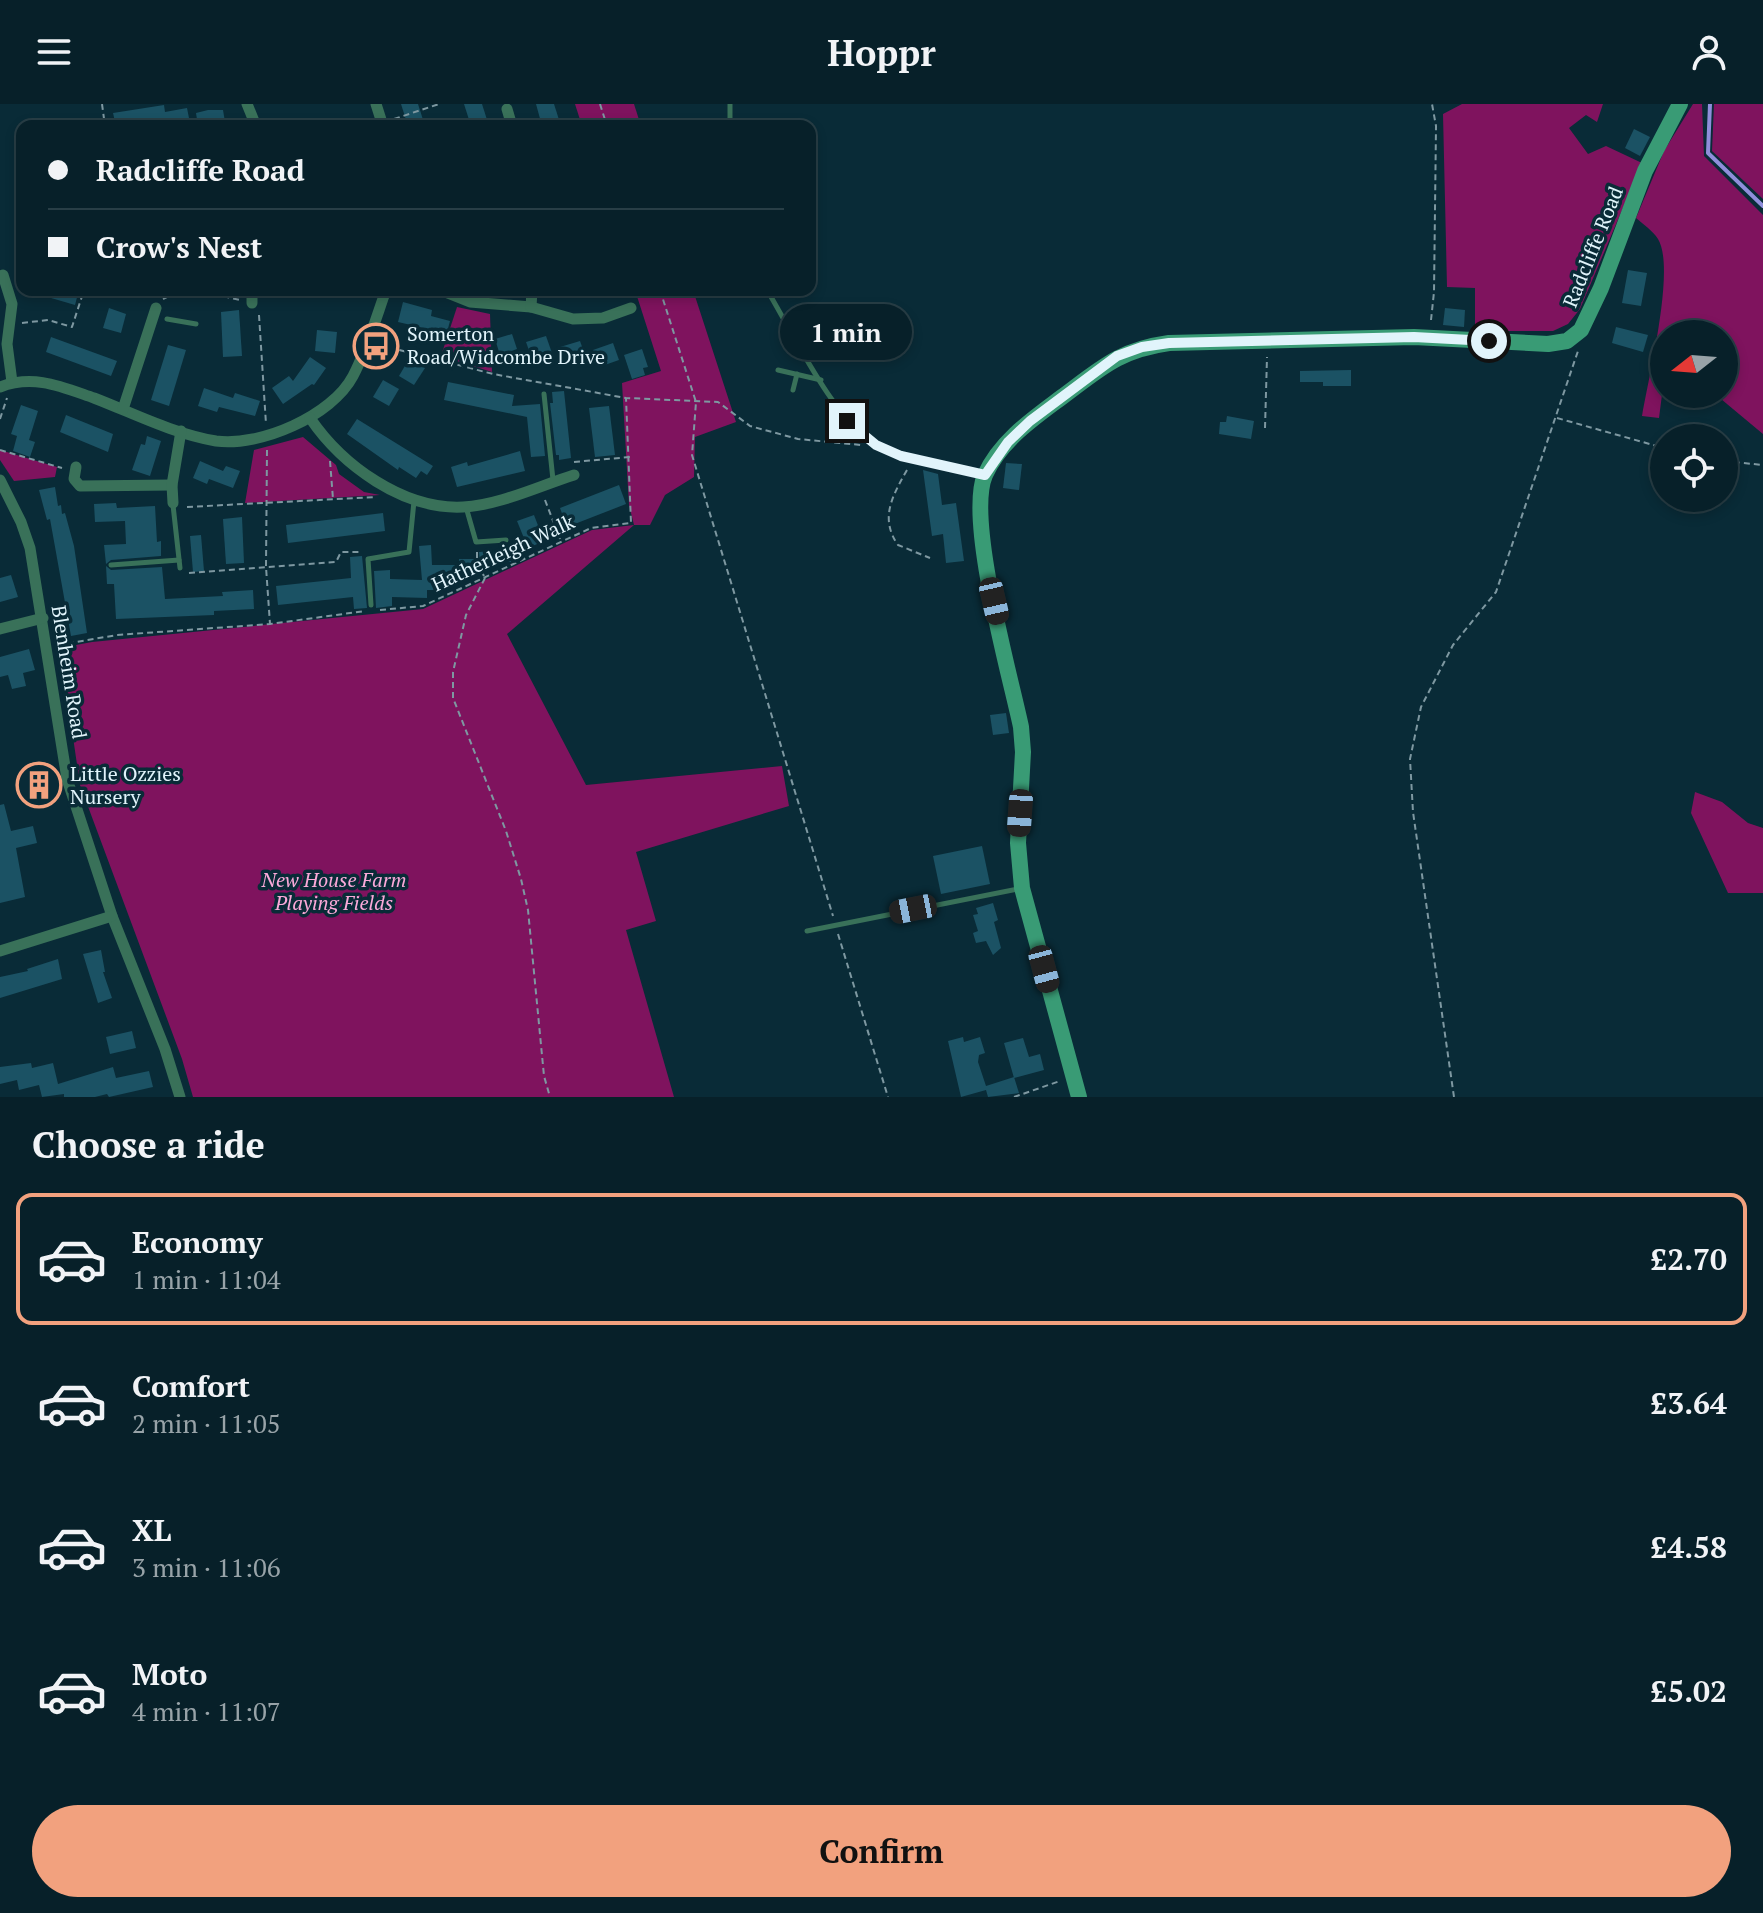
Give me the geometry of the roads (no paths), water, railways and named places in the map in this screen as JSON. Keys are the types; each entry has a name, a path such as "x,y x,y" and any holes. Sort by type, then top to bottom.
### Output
{"main road":[{"name":"Radcliffe Road","path":"1079,1097 1022,888 1018,843 1023,752 1021,727 982,547 980,507 985,475 1008,442 1030,421 1117,356 1142,347 1169,343 1268,340 1429,338 1548,344 1567,341 1581,330 1600,290 1645,171 1680,104"}],"street":[{"path":"507,109 511,120"},
{"path":"521,120 525,118"},
{"path":"3,275 12,304 12,324 7,344 12,382"},
{"path":"252,296 252,303"},
{"path":"0,387 12,382 44,380 181,431 216,441 240,440 283,429 326,408 344,389 367,342 384,296"},
{"path":"459,296 487,305 531,307 584,320 624,316"},
{"path":"531,307 532,296"},
{"path":"123,409 154,312 167,319"},
{"path":"310,418 329,444 350,462 414,500 439,507 466,507 574,475"},
{"path":"173,505 172,485 181,431"},
{"path":"75,469 76,484 84,486 172,485"},
{"name":"Blenheim Road","path":"0,480 30,548 67,779 112,916 165,1049 180,1097"},
{"path":"0,629 43,618"},
{"path":"0,951 112,916"}],"lane":[{"path":"771,296 847,421 876,445 913,458 985,475"},
{"path":"167,319 196,324"},
{"path":"778,370 822,380"},
{"path":"793,390 797,374"},
{"path":"544,394 553,482"},
{"path":"371,605 368,559 409,552 414,500"},
{"path":"173,505 180,568"},
{"path":"466,507 476,542 506,540"},
{"path":"111,565 179,560"},
{"path":"807,931 1022,888"}],"waterway":[{"path":"1710,104 1708,153 1763,206"}],"place":[{"name":"Somerton Road/Widcombe Drive","path":"376,346"},
{"name":"Little Ozzies Nursery","path":"39,785"}],"park label":[{"name":"New House Farm Playing Fields","path":"334,892"}]}
